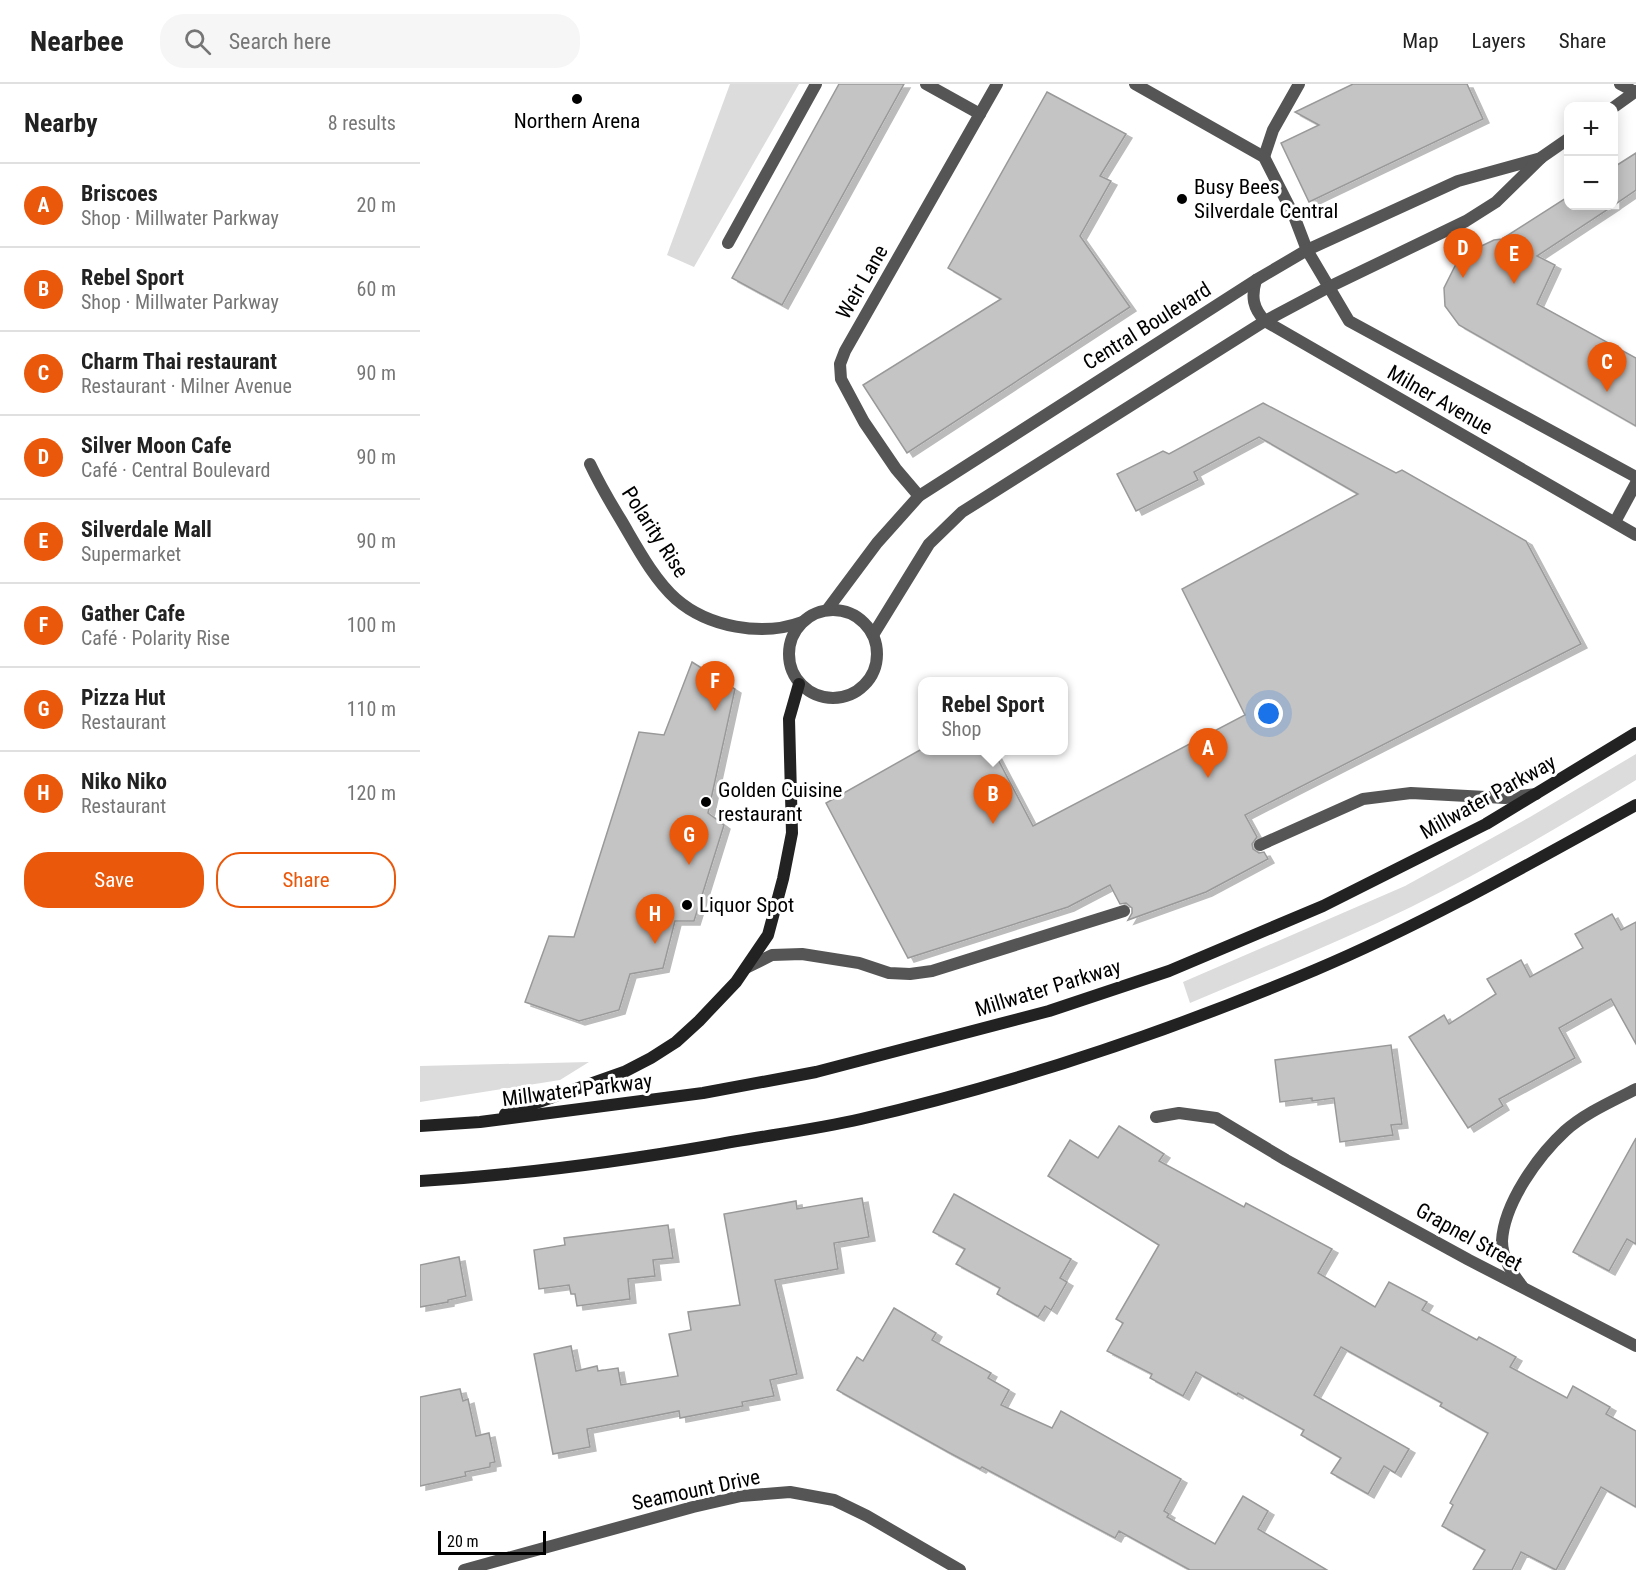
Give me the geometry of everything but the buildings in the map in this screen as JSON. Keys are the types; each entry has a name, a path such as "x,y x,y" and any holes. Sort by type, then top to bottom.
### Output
{"main road":[{"path":"480,1122 624,1072 651,1058 676,1042 736,982 768,935 783,879 792,833 789,719 799,684"},
{"name":"Millwater Parkway","path":"420,1126 480,1122 703,1093 816,1072 1049,1011 1169,971 1323,906 1486,824 1636,733"},
{"path":"420,1182 494,1177 620,1160 816,1127 860,1119 1039,1071 1152,1035 1317,969 1479,892 1636,805"}],"street":[{"path":"728,243 816,84"},
{"path":"926,84 980,114"},
{"name":"Weir Lane","path":"919,496 896,469 864,422 840,379 840,364 845,351 997,84"},
{"path":"1134,84 1264,157 1294,216 1306,250"},
{"path":"1264,157 1273,130 1299,84"},
{"path":"1618,104 1636,92 1620,84"},
{"name":"Central Boulevard","path":"873,635 929,544 962,513 1265,321 1329,287 1466,221 1496,202 1542,157 1564,142"},
{"name":"Central Boulevard","path":"827,610 877,543 919,496 1256,280 1306,250 1458,181 1542,157"},
{"name":"Milner Avenue","path":"1306,250 1349,321 1636,477"},
{"path":"1256,280 1253,300 1257,312 1265,321"},
{"name":"Milner Avenue","path":"1265,321 1636,535"},
{"name":"Polarity Rise","path":"590,464 655,574 678,601 712,620 735,626 764,630 785,628 801,622"},
{"path":"1615,522 1636,483"},
{"path":"827,610 841,610 854,615 866,624 878,649 877,663 872,676 863,687 851,695 837,699 823,698 799,684 788,659 789,646 801,622 813,614 827,610"},
{"path":"1260,845 1363,799 1411,793 1504,798 1536,794"},
{"path":"746,968 772,955 802,954 859,963 889,973 910,974 943,968 1124,911"},
{"name":"Grapnel Street","path":"1525,1289 1508,1266 1502,1242 1508,1210 1524,1182 1566,1131 1592,1113 1636,1089"},
{"name":"Grapnel Street","path":"1156,1117 1179,1113 1216,1118 1286,1160 1525,1289"},
{"path":"1525,1289 1636,1346"},
{"name":"Seamount Drive","path":"464,1570 693,1507 741,1496 790,1492 834,1500 867,1516 960,1570"}],"shaded area":[{"path":"730,84 799,84 694,267 667,255"},
{"path":"1636,754 1636,780 1497,862 1384,920 1190,1003 1183,982 1405,886 1530,817"},
{"path":"589,1062 560,1080 420,1102 420,1066"}],"place":[{"name":"Northern Arena","path":"577,99"},
{"name":"Busy Bees Silverdale Central","path":"1182,199"},
{"name":"Silver Moon Cafe","path":"1463,278"},
{"name":"Silverdale Mall","path":"1514,284"},
{"name":"Charm Thai restaurant","path":"1607,392"},
{"name":"Gather Cafe","path":"715,711"},
{"name":"Briscoes","path":"1208,778"},
{"name":"Golden Cuisine restaurant","path":"706,802"},
{"name":"Rebel Sport","path":"993,824"},
{"name":"Pizza Hut","path":"689,865"},
{"name":"Liquor Spot","path":"687,905"},
{"name":"Niko Niko","path":"655,944"}]}
